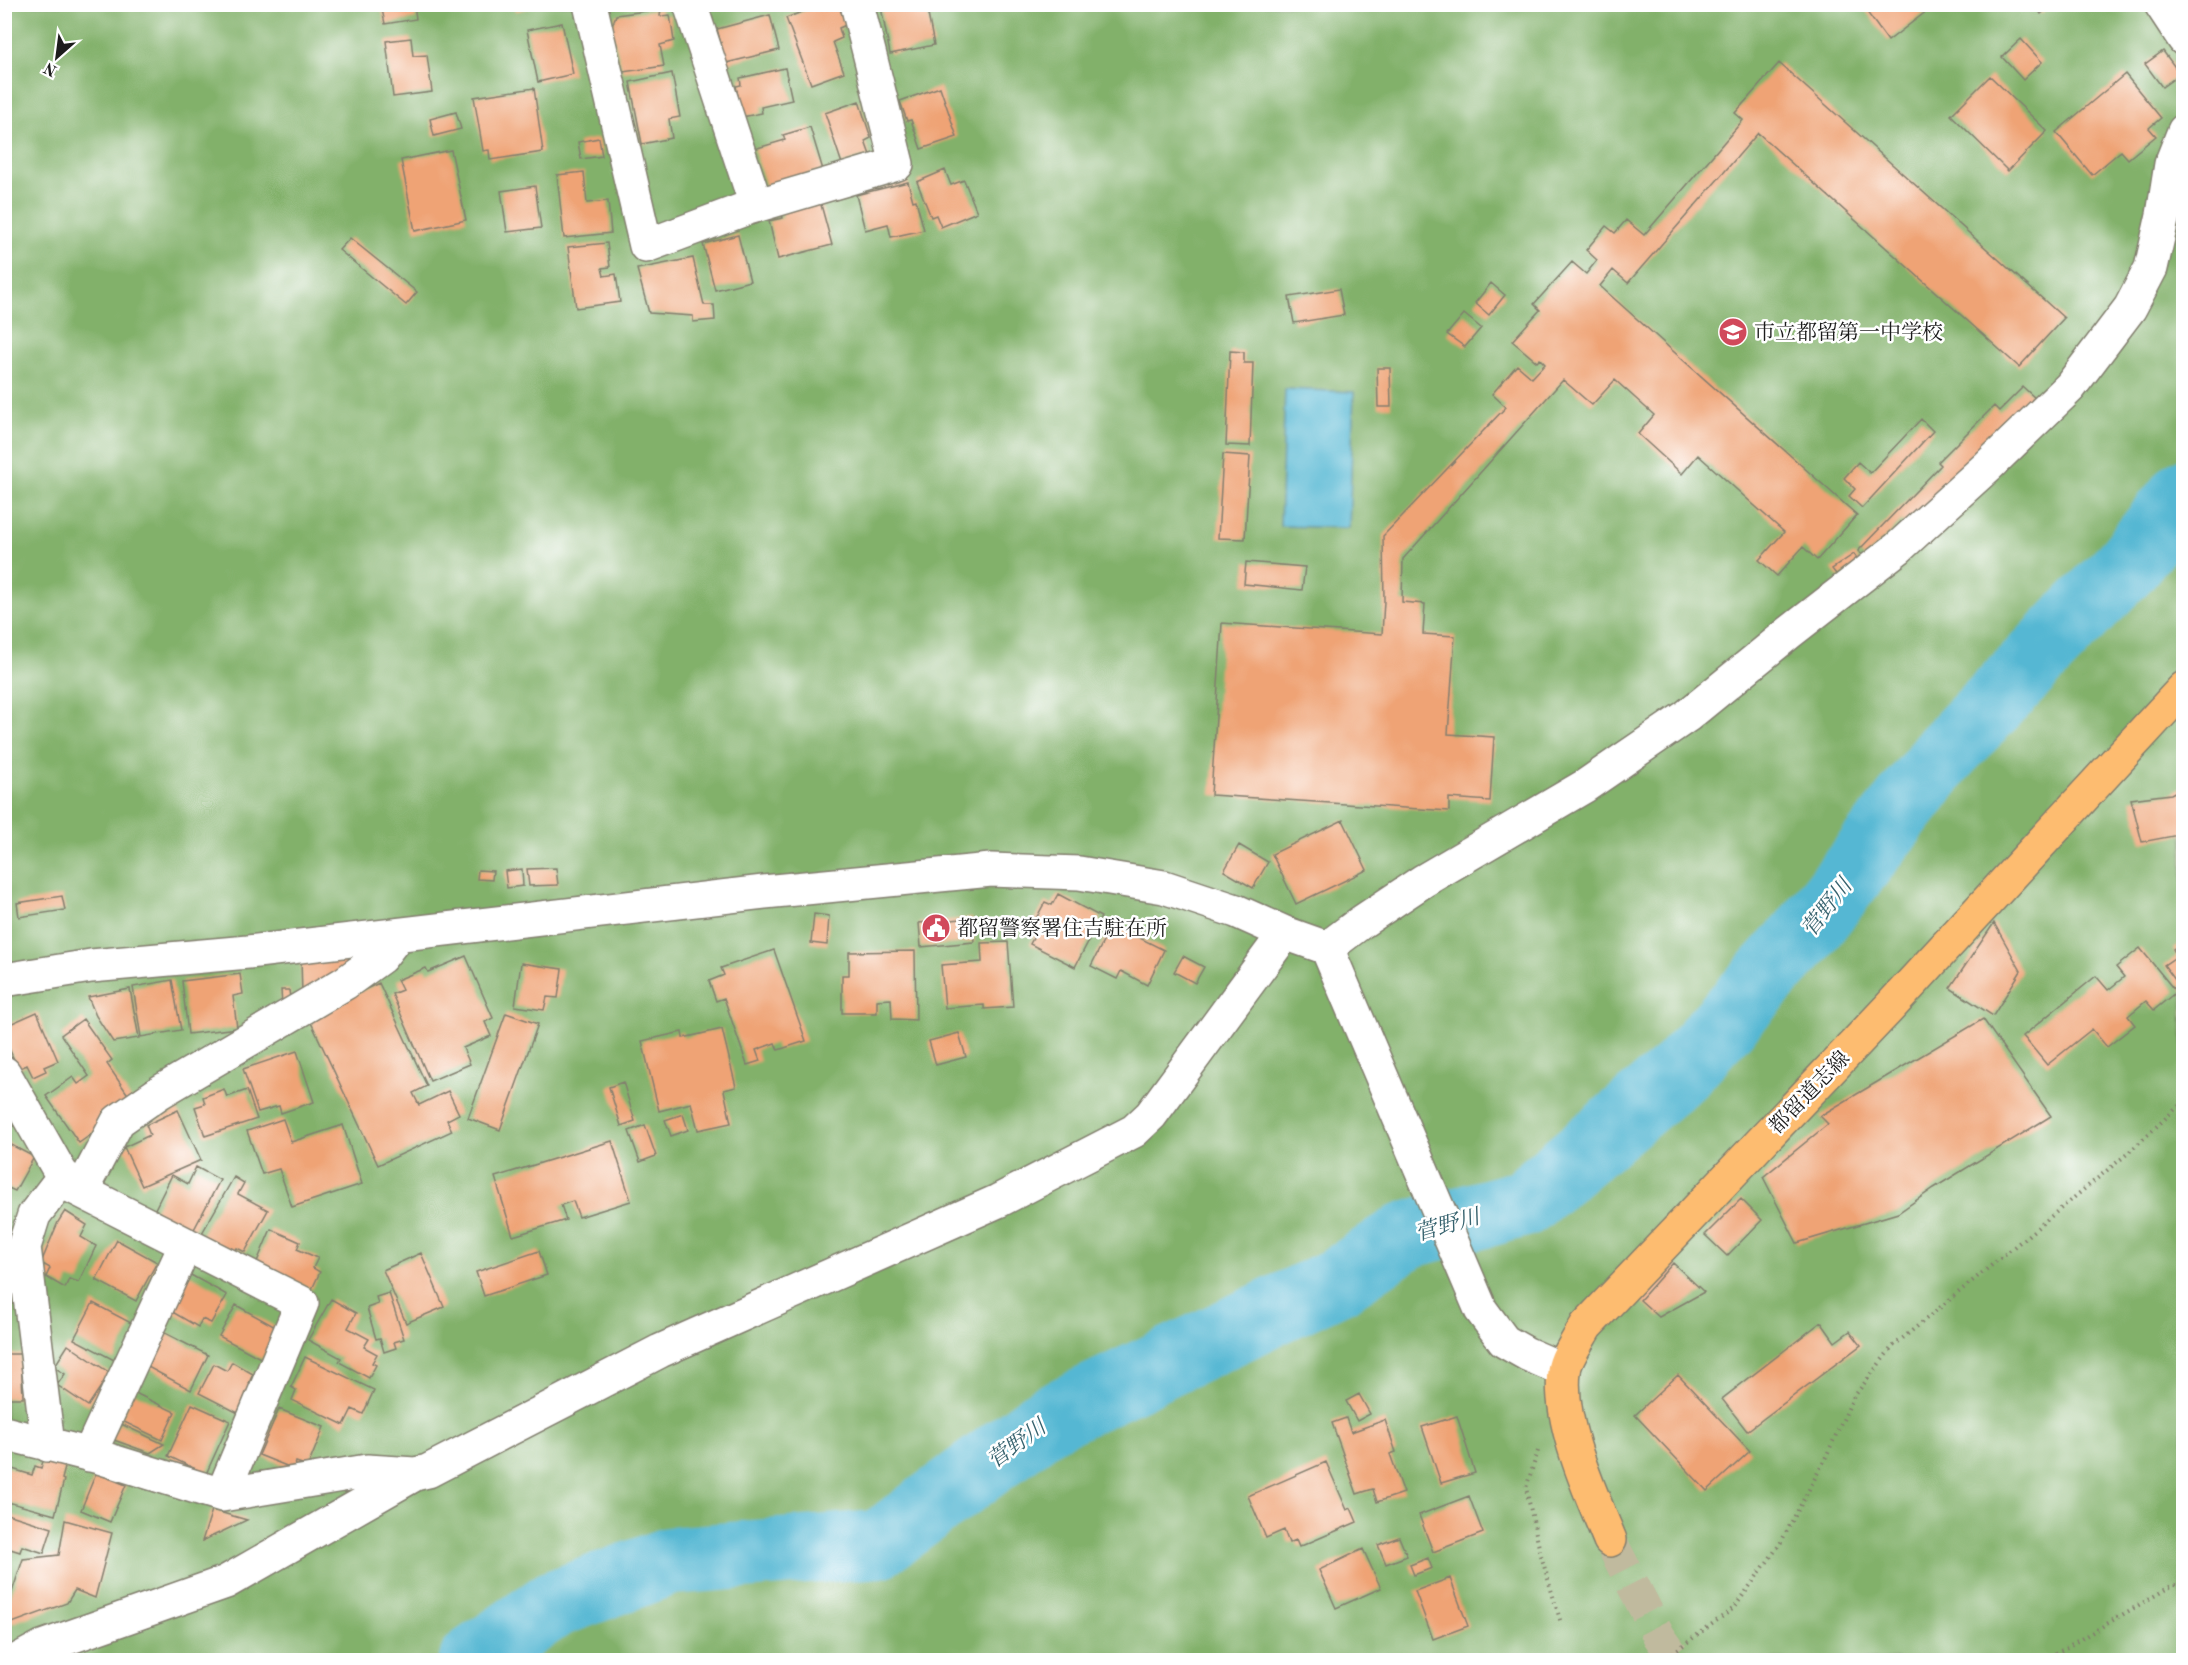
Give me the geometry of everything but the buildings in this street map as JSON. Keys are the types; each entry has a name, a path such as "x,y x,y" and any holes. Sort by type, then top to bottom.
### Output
{"main road":[{"name":"都留道志線","path":"1610,1540 1581,1469 1565,1408 1564,1370 1586,1326 1888,1009 2184,688"}],"street":[{"path":"590,4 646,246 756,205 897,164 857,4"},
{"path":"690,4 756,205"},
{"path":"2161,4 2184,39"},
{"path":"1327,948 1423,881 1585,786 1687,716 1790,632 1899,548 1988,466 2070,387 2130,308 2151,268 2171,164 2184,131"},
{"path":"4,980 91,966 398,935 764,892 991,870 1079,873 1153,885 1236,911 1285,933 1327,948 1481,1310 1504,1341 1564,1370"},
{"path":"4,1433 89,1455 222,1495 367,1471 415,1474 428,1471 660,1351 998,1200 1134,1131 1151,1115 1285,933"},
{"path":"48,1445 24,1247 34,1215 73,1183 118,1121 160,1092 345,983 381,957 398,935"},
{"path":"4,1073 73,1183 302,1303 222,1495"},
{"path":"89,1455 186,1244"},
{"path":"18,1660 42,1647 226,1582 415,1474"}],"path":[{"path":"1663,1660 1734,1608 1780,1544 1824,1461 1853,1398 1892,1347 2127,1154 2184,1101"},
{"path":"1540,1445 1526,1488 1540,1552 1561,1623"},
{"path":"2045,1660 2173,1585 2184,1585"}],"green space":[{"path":"5,5 2183,5 2183,1660 5,1660"}],"water":[{"path":"1285,389 1354,392 1349,528 1280,526"}],"waterway":[{"name":"菅野川","path":"473,1660 554,1604 670,1561 879,1544 1048,1419 1340,1280 1407,1235 1524,1203 1678,1074 1803,936 1946,752 2127,565 2184,493"}],"tunnel":[{"path":"1610,1540 1659,1636 1676,1660"}],"place":[{"name":"市立都留第一中学校","path":"1733,332"},
{"name":"都留警察署住吉駐在所","path":"936,928"}]}
